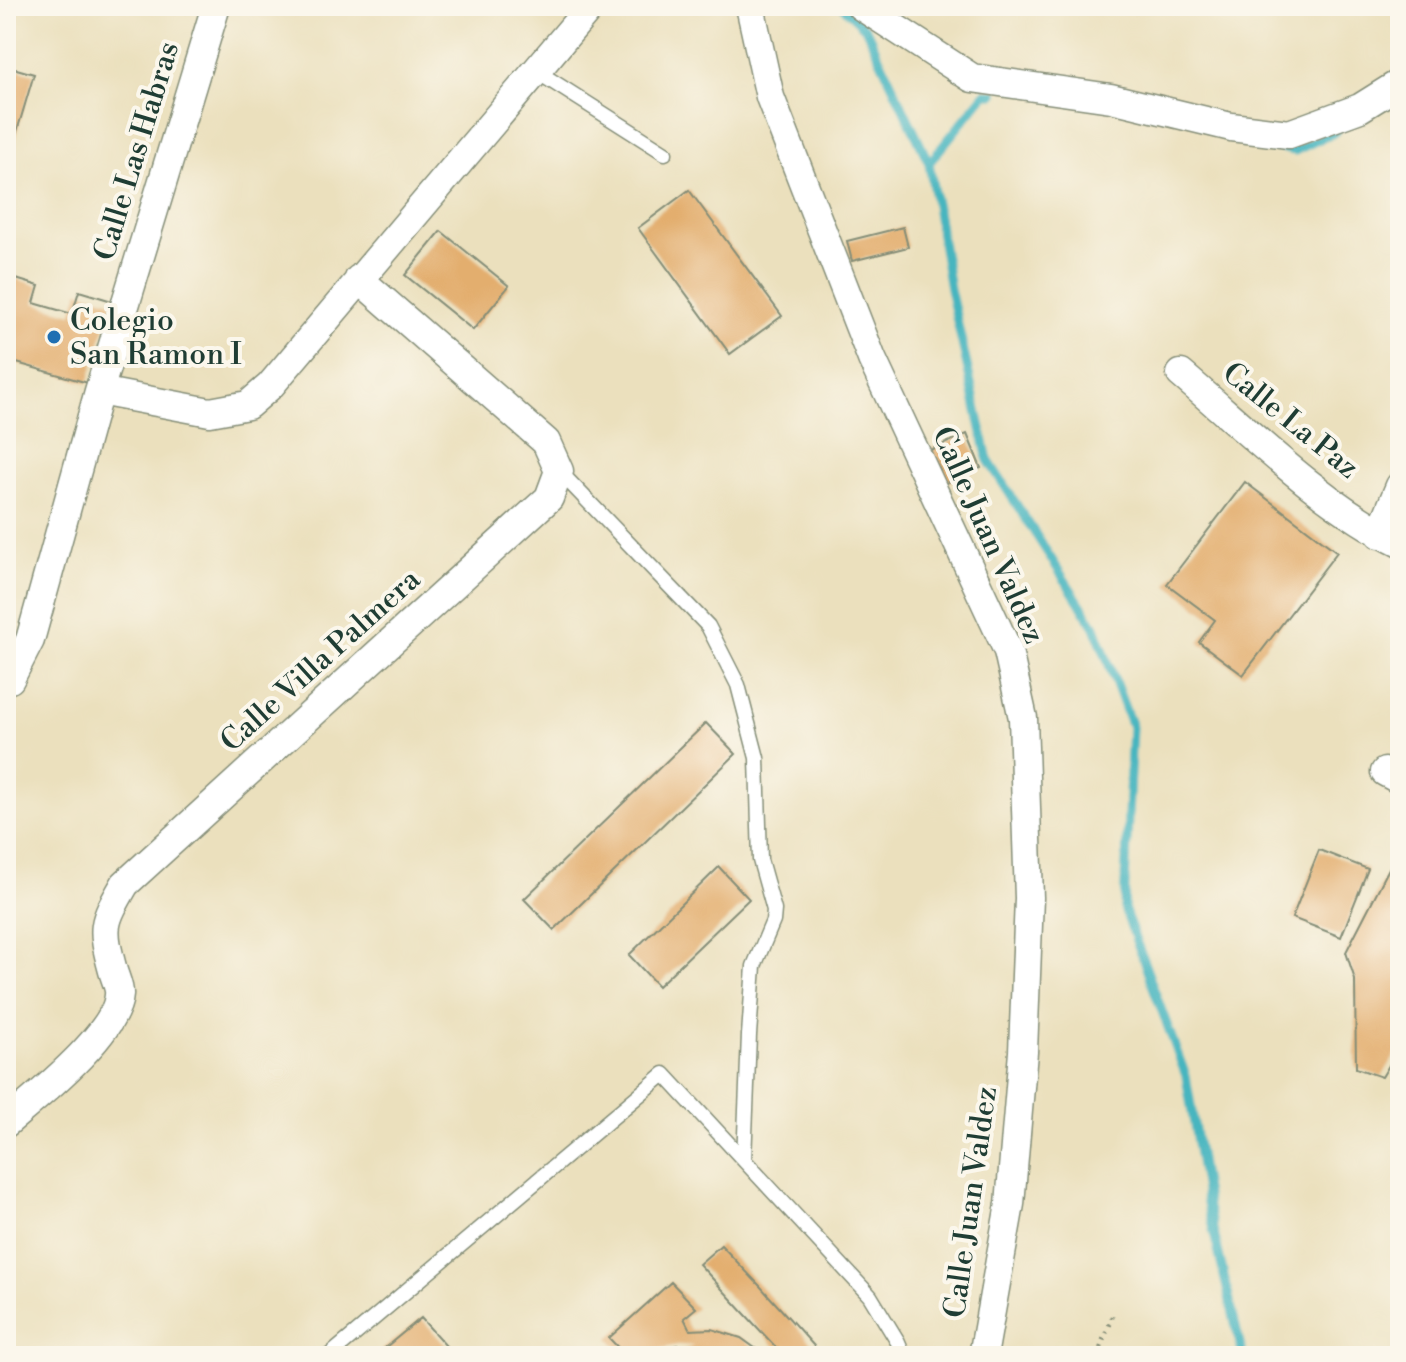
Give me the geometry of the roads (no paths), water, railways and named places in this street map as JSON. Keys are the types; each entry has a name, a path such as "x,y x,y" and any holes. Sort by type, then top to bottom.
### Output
{"street":[{"name":"Calle Las Habras","path":"6,680 10,679 30,640 99,391 216,6"},
{"path":"99,391 210,412 248,405 270,386 591,6"},
{"name":"Calle Juan Valdez","path":"750,6 770,97 872,359 1008,651 1023,718 1029,898 1023,1052 1010,1204 983,1356"},
{"path":"861,6 972,78 1111,98 1231,127 1289,134 1360,108 1400,83"},
{"path":"359,279 546,442 559,471"},
{"name":"Calle La Paz","path":"1181,374 1308,482 1390,538"},
{"name":"Calle Villa Palmera","path":"6,1123 64,1074 111,1019 120,994 105,941 106,917 125,884 549,498 559,471"},
{"path":"1390,538 1400,486"}],"lane":[{"path":"536,71 665,153"},
{"path":"559,471 708,626 738,685 757,758 760,860 774,910 773,921 754,966 744,1160"},
{"path":"329,1356 664,1074 870,1296 904,1356"}],"waterway":[{"path":"842,6 866,29 929,163 950,289 988,460 1095,627 1132,727 1124,908 1186,1076 1208,1208 1243,1356"},
{"path":"929,163 985,94 994,94"},
{"path":"1256,143 1295,151 1336,131"}],"place":[{"name":"Colegio San Ramon I","path":"54,337"}]}
